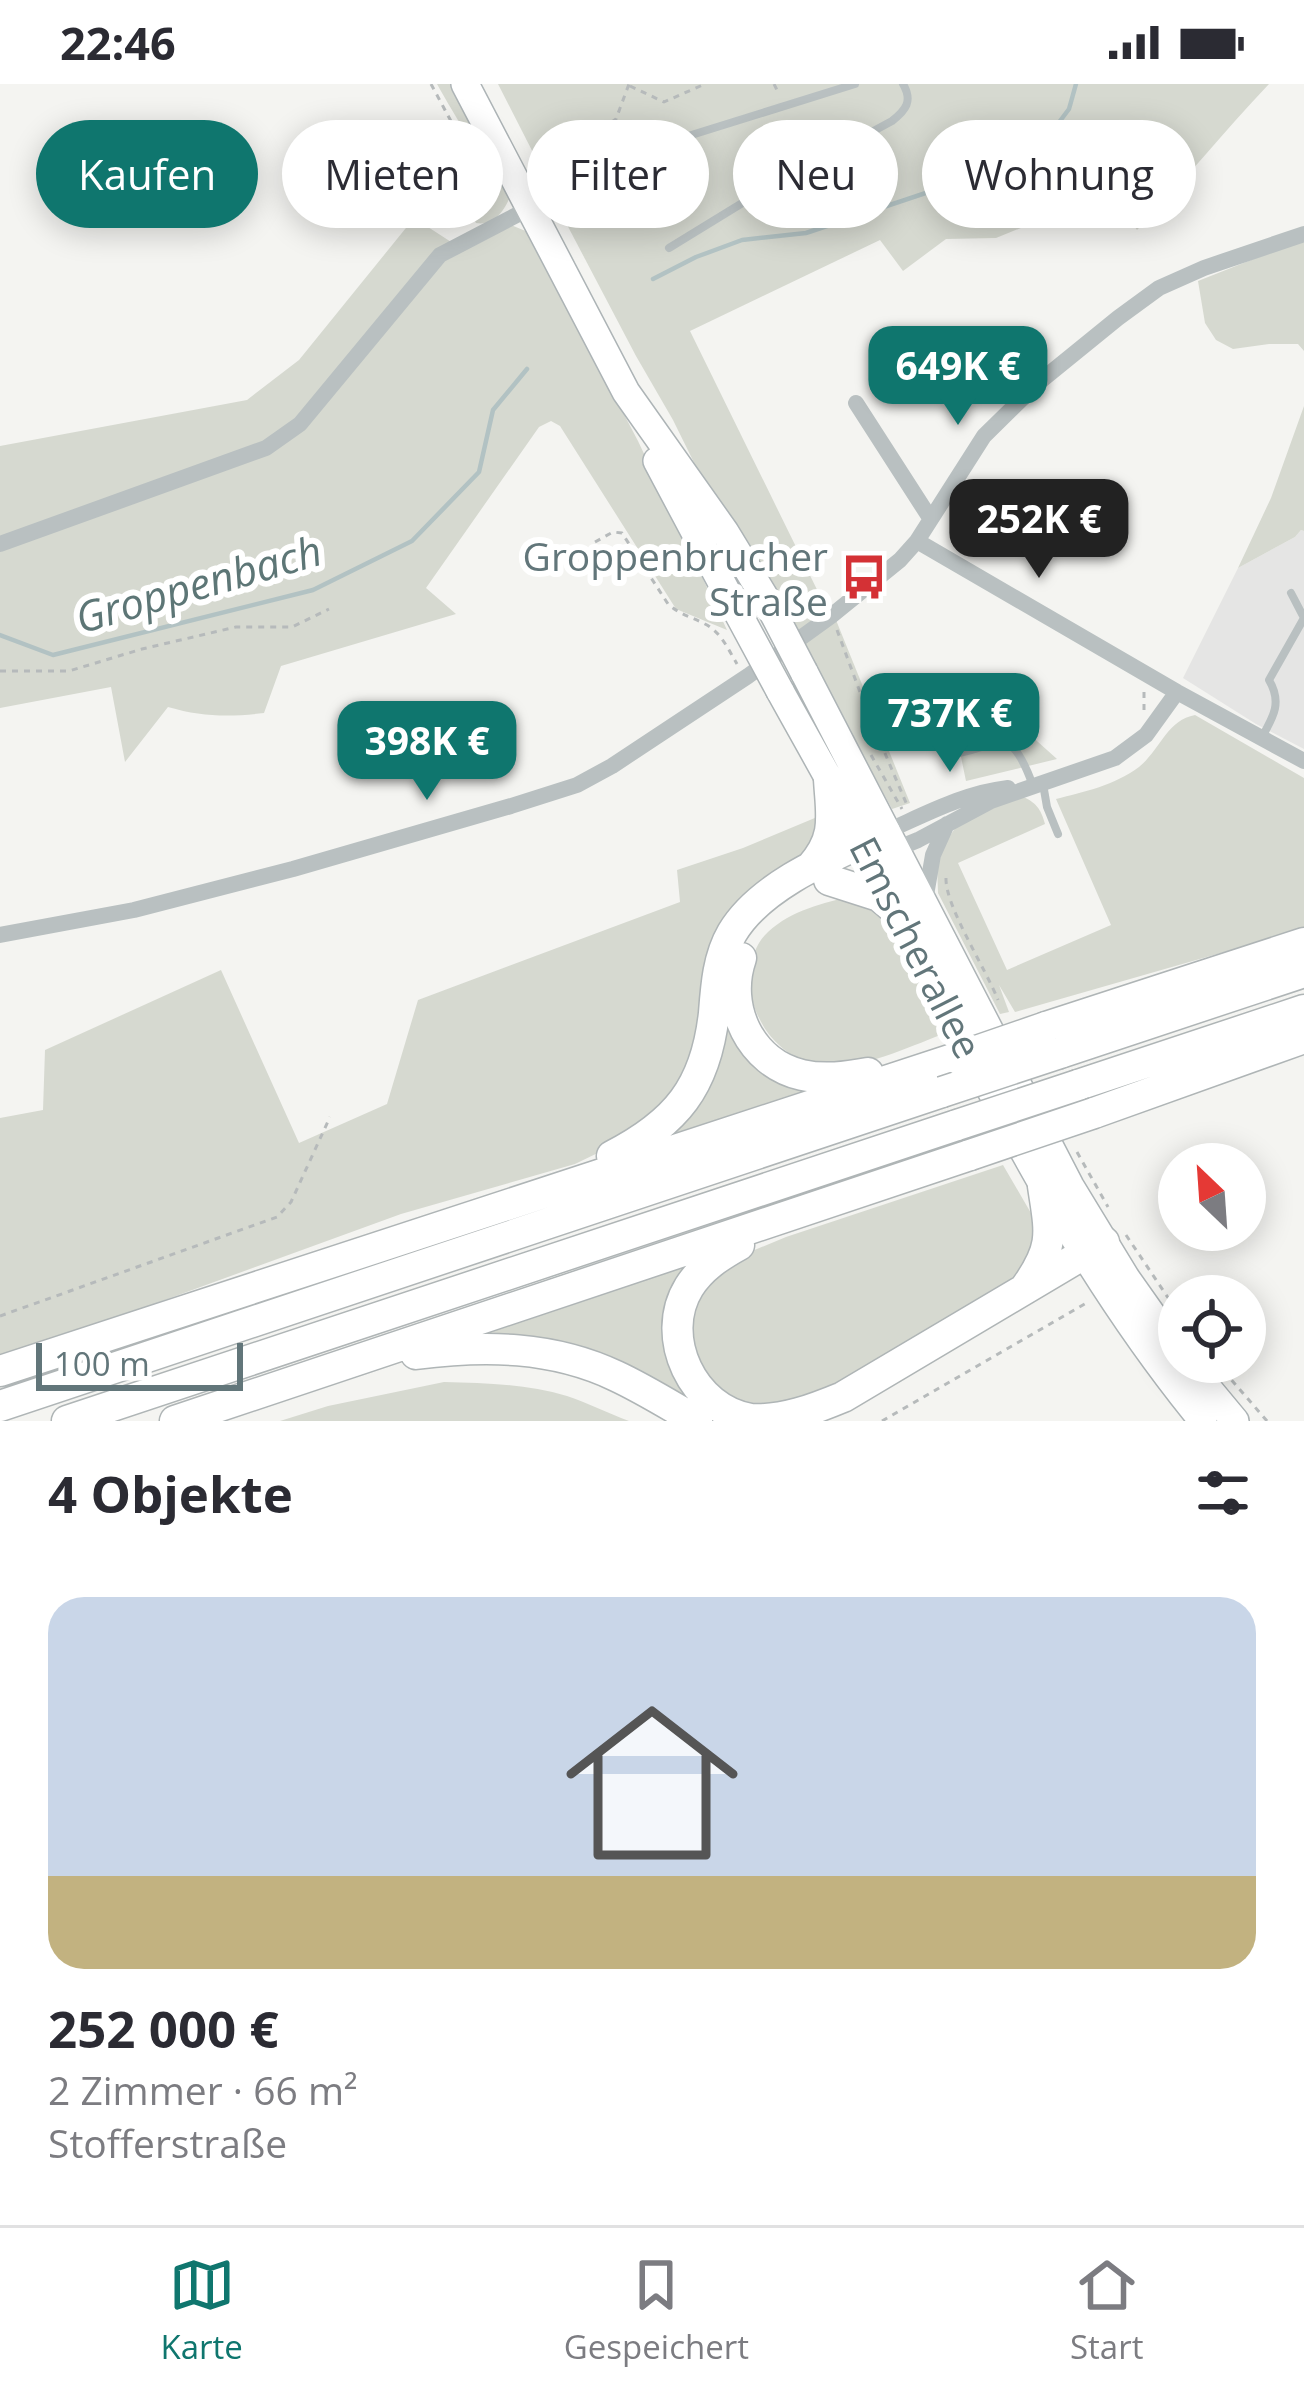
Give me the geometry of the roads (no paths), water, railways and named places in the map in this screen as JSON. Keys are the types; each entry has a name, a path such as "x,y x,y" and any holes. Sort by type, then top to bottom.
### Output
{"highway":[{"path":"829,779 832,825 818,876 759,926 748,944 735,985 737,1010 755,1047 800,1075 822,1078 939,1070"},
{"path":"538,1196 638,1142 688,1099 705,1061 716,982 730,935 760,901 878,846"},
{"path":"818,876 911,910"},
{"path":"1053,1040 1304,944"},
{"path":"0,1371 939,1070 1304,972"},
{"path":"67,1421 1304,1010"},
{"path":"175,1421 1304,1038"},
{"path":"0,1406 939,1070"},
{"path":"1023,1292 1042,1264 1048,1245 1043,1186"},
{"path":"781,1219 700,1272 681,1303 678,1339 687,1372 728,1412 753,1419 783,1418 843,1397 1023,1292 1097,1265"},
{"path":"836,1421 1097,1265"},
{"path":"339,1367 442,1351 508,1348 545,1353 612,1374 698,1421"}],"main road":[{"name":"Emscherallee","path":"465,84 527,202"},
{"name":"Emscherallee","path":"540,228 780,691 829,779 878,846"},
{"name":"Emscherallee","path":"626,392 725,532 804,672 878,846 1043,1186 1147,1351 1203,1421"},
{"name":"Emscherallee","path":"911,910 1070,1186 1097,1265 1158,1330"},
{"path":"1203,1383 1234,1421"}],"street":[{"path":"0,544 266,448 300,424 440,255 527,209"},
{"path":"0,935 134,910 292,869 568,788 626,759 745,679 900,560 984,436 1118,318 1159,288 1304,233"},
{"path":"856,403 930,518"},
{"path":"917,541 1304,761"},
{"path":"878,846 947,824 1038,783 1098,766 1146,735 1177,692"},
{"path":"878,846 976,794 1038,783"},
{"path":"911,910 947,824"}],"lane":[{"path":"709,129 856,84"},
{"path":"669,248 892,121 906,110 903,84"},
{"path":"1261,738 1277,711 1275,691 1268,680 1304,618 1291,592"},
{"path":"945,755 1002,741 1011,744 1038,783 1058,834"}],"waterway":[{"name":"Groppenbach","path":"653,279 742,240 806,233 1033,157 1069,109 1076,84"},
{"name":"Groppenbach","path":"0,635 53,655 313,590 412,541 479,472 493,410 527,369"}],"place":[{"name":"Groppenbrucher Straße","path":"864,577"}]}
